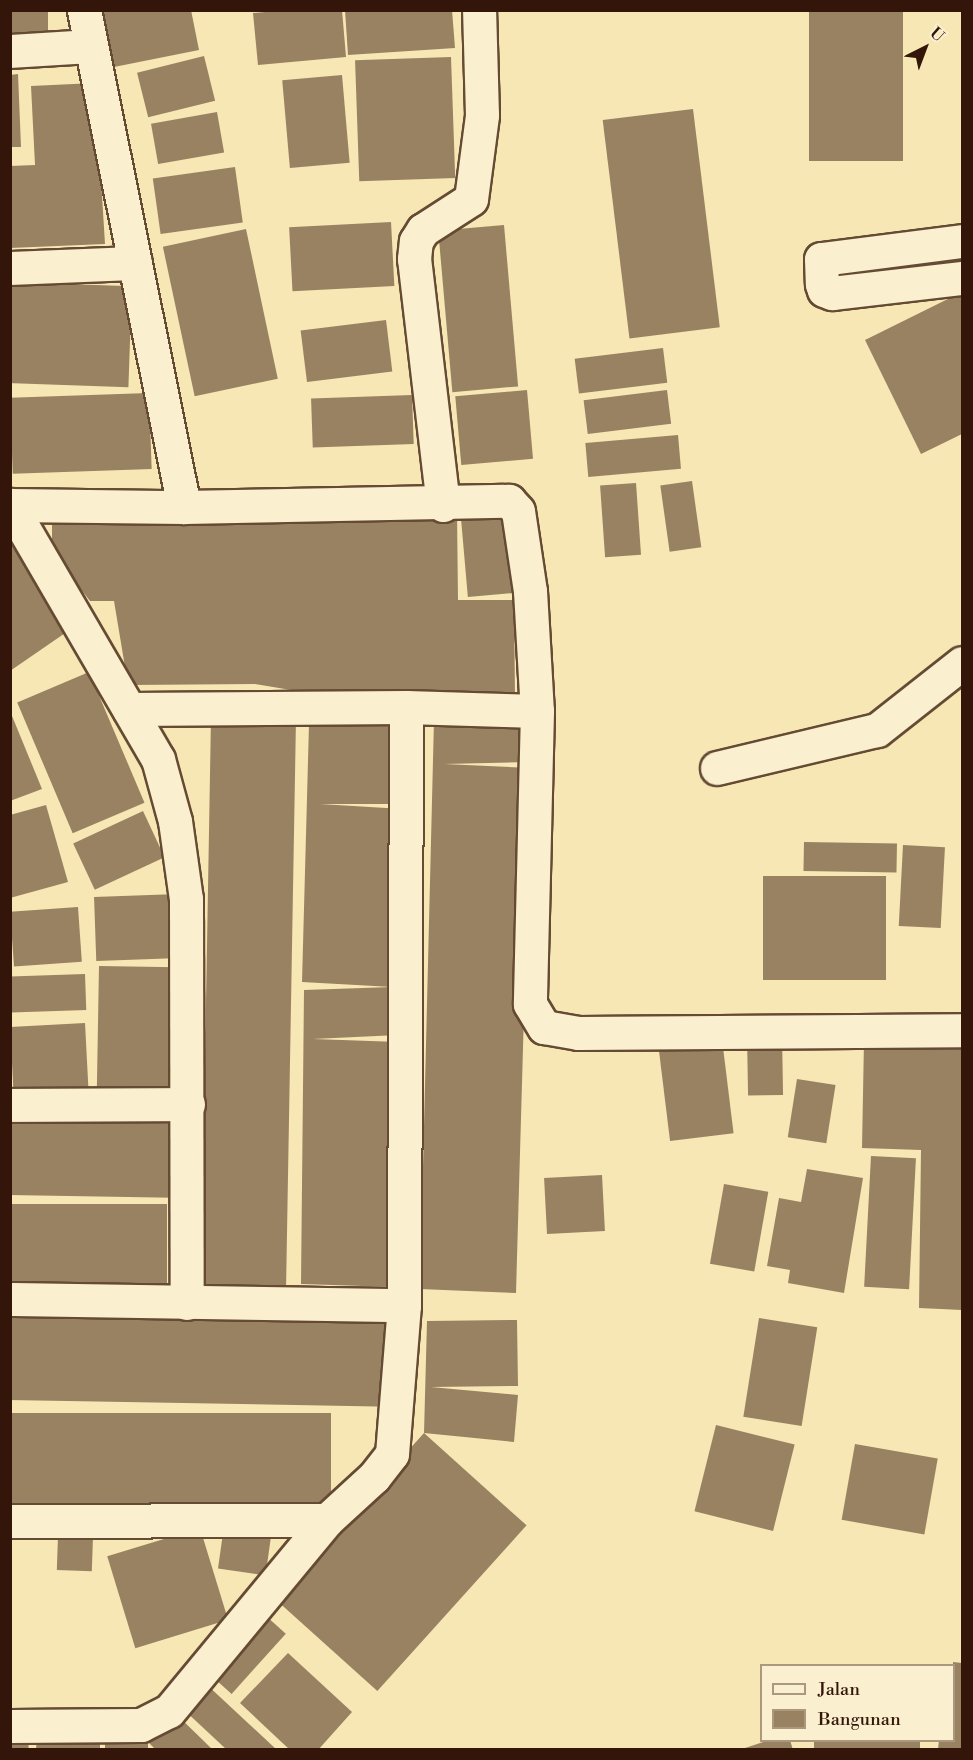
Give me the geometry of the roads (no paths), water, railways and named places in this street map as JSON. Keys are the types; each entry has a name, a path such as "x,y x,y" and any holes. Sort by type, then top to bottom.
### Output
{"street":[{"path":"84,10 184,507"},
{"path":"443,505 414,259 416,241 423,230 471,199 482,115 478,10"},
{"path":"10,51 90,46"},
{"path":"963,241 825,255 821,259 822,284 831,293 963,278"},
{"path":"10,268 135,263"},
{"path":"187,1303 186,899 175,820 158,759 10,505 184,507 443,505 501,499 518,511 530,591 537,711 530,1004 544,1027 578,1033 963,1030"},
{"path":"717,768 877,730 963,663"},
{"path":"129,709 406,707 537,711"},
{"path":"10,1726 141,1725 169,1711 327,1520 374,1478 392,1454 404,1305 406,707"},
{"path":"10,1105 188,1104"},
{"path":"10,1299 404,1305"},
{"path":"10,1521 327,1520"}]}
